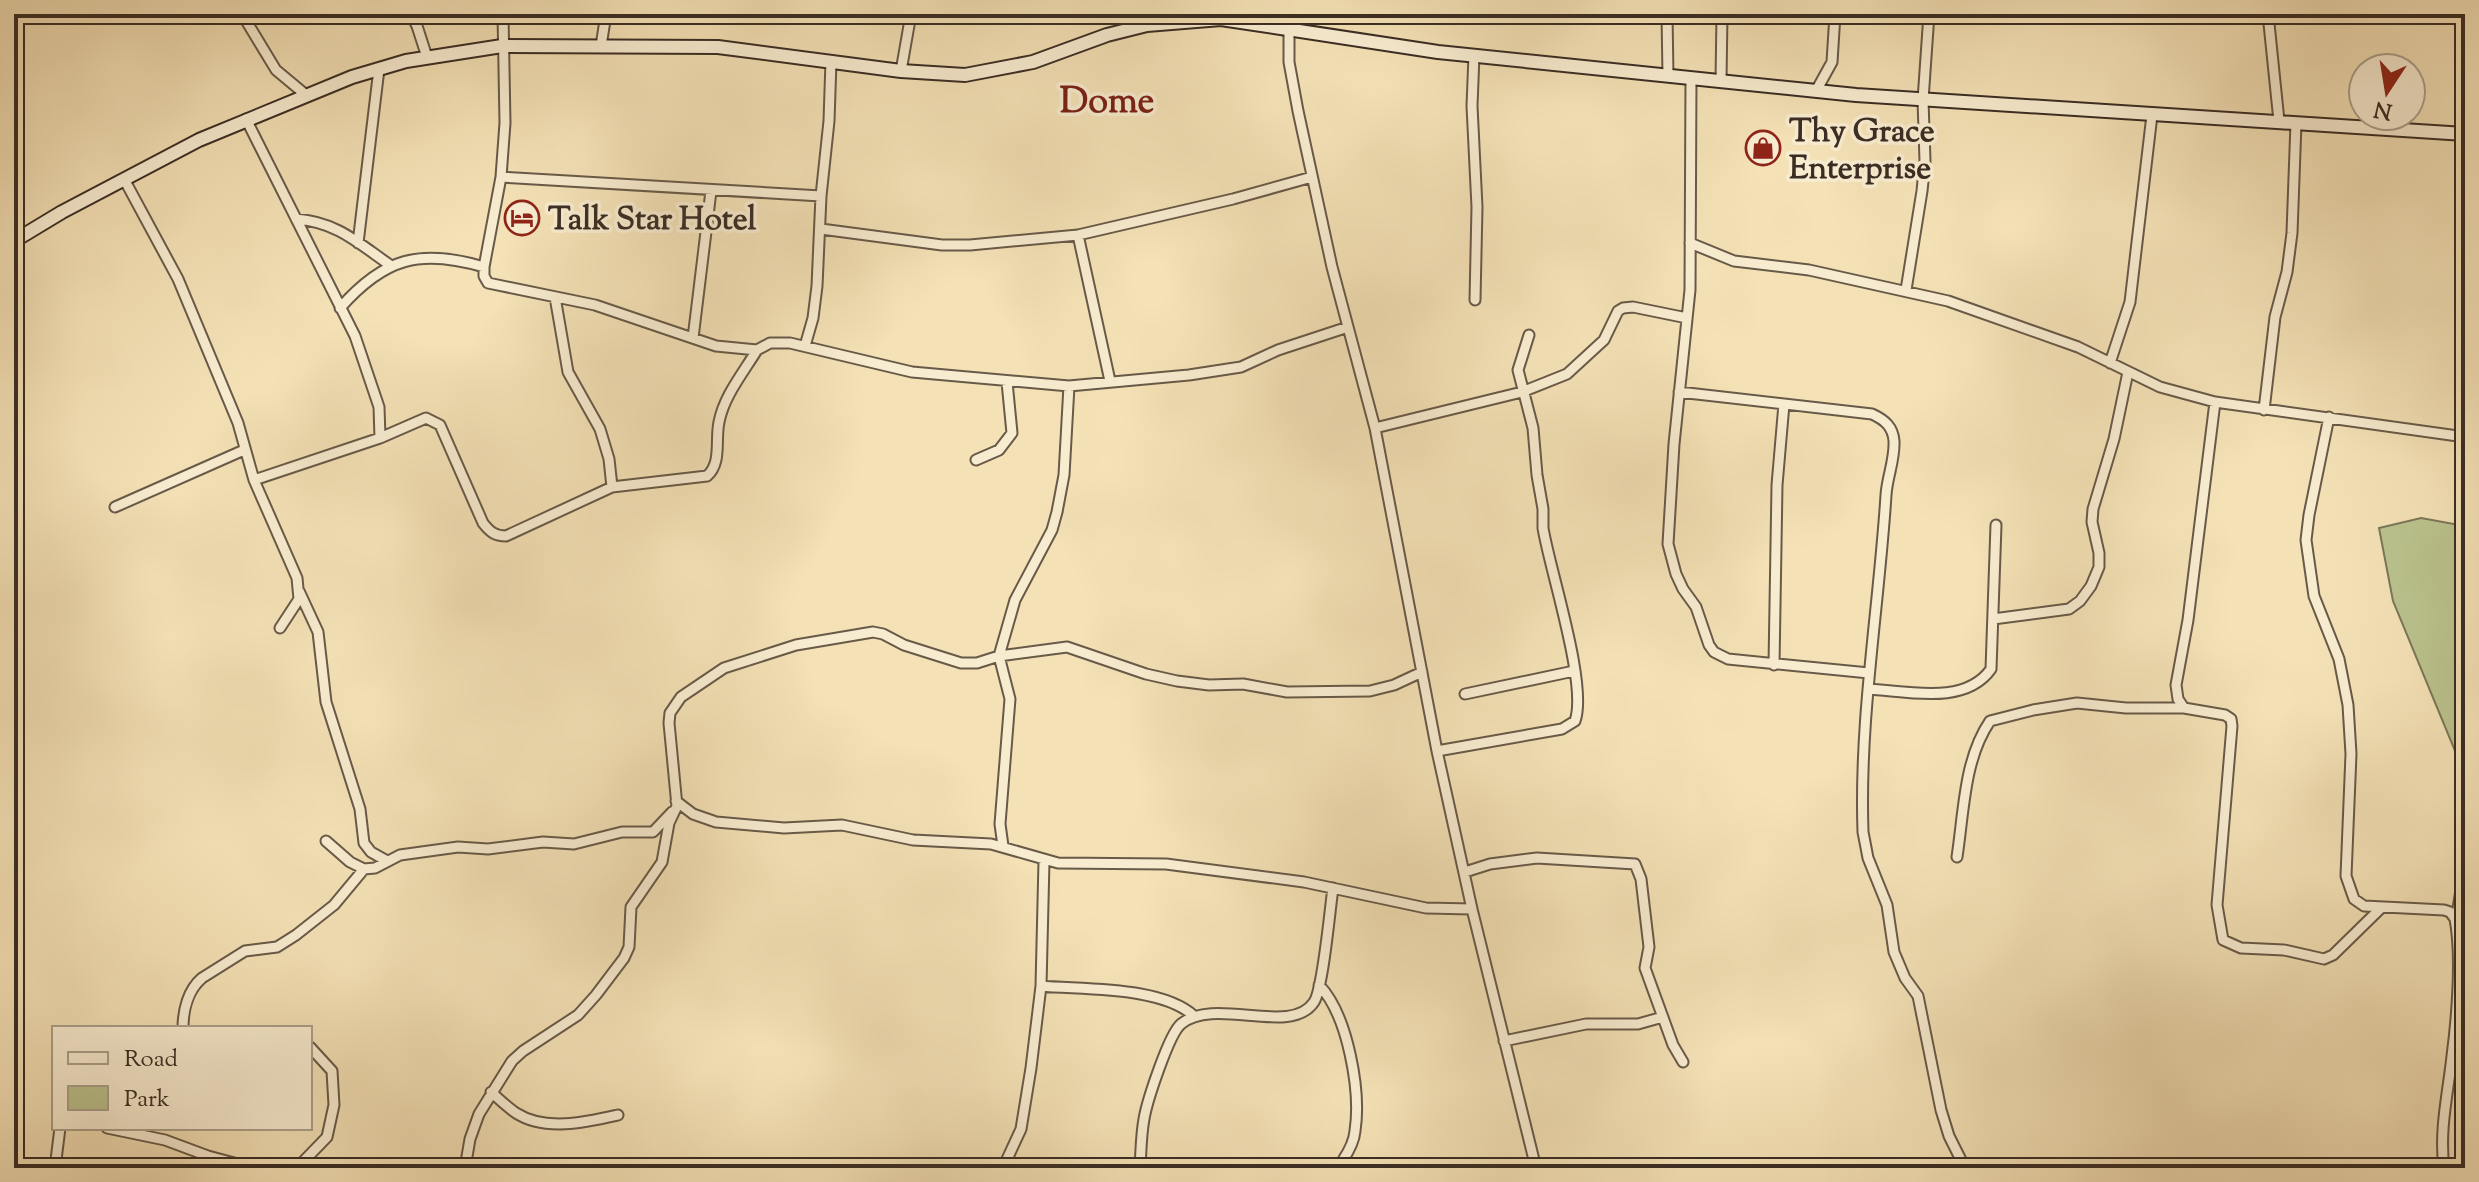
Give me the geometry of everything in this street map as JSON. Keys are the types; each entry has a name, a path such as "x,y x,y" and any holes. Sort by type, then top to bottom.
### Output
{"street":[{"path":"242,14 276,70 306,95"},
{"path":"411,14 427,57"},
{"path":"503,14 505,110 501,177 484,267 488,283 595,305 716,346 757,350"},
{"path":"601,46 606,14"},
{"path":"901,71 911,14"},
{"path":"1667,14 1668,76"},
{"path":"1721,81 1722,14"},
{"path":"1816,91 1832,62 1835,14"},
{"path":"1906,290 1925,161 1923,100 1929,14"},
{"path":"2268,14 2279,121"},
{"path":"14,241 199,140 306,95 379,69 427,57 502,46 718,47 901,71 965,75 1006,69 1147,25 1238,17 1289,29 1474,55 1816,91 2279,121 2463,137"},
{"path":"1289,29 1289,62 1312,177 1375,428 1437,751 1472,909 1536,1168"},
{"path":"1474,55 1475,300"},
{"path":"805,346 813,318 831,61"},
{"path":"358,243 379,69"},
{"path":"1691,78 1687,318 1668,544 1670,560 1683,589 1702,618 1714,652 1728,659 1869,673"},
{"path":"2110,363 2130,302 2152,115"},
{"path":"246,119 355,336 379,407 380,438"},
{"path":"2264,410 2275,317 2287,272 2292,233 2296,123"},
{"path":"501,177 821,196"},
{"path":"821,229 942,245 1078,235 1312,177"},
{"path":"124,179 178,279 238,423 254,480 318,632 326,702 360,809 364,843 371,852 387,861"},
{"path":"693,338 711,191"},
{"path":"296,219 316,221 340,229 390,265"},
{"path":"1078,235 1110,381"},
{"path":"1690,243 1734,261 1809,270 1906,290 1984,312 2078,347 2160,387 2215,402 2465,437"},
{"path":"340,308 359,287 390,265 451,258 484,267"},
{"path":"555,297 568,372 600,429 609,459 612,487"},
{"path":"1375,428 1522,392 1571,371 1604,340 1618,311 1623,308 1633,307 1687,318"},
{"path":"254,480 380,438 426,418 440,425 483,523 490,532 506,536 612,487 707,476 715,465 723,404 757,350 770,343 805,346 912,372 1069,386 1241,367 1278,350 1348,327"},
{"path":"1437,751 1570,726 1578,714 1574,671 1543,528 1533,428 1522,392 1518,362 1529,335"},
{"path":"1993,619 2069,609 2080,601 2091,586 2099,567 2093,509 2114,439 2128,372"},
{"path":"976,460 999,450 1012,433 1007,382"},
{"path":"1003,846 1000,824 1010,699 999,656 1015,600 1048,538 1057,512 1064,475 1069,386"},
{"path":"1679,392 1872,414 1890,425 1894,457 1886,491 1883,553 1868,689 1862,810 1865,845 1887,905 1894,952 1905,978 1914,986 1918,996 1941,1110 1949,1136 1965,1168"},
{"path":"2184,708 2178,699 2176,685 2188,620 2215,402"},
{"path":"1774,665 1777,485 1784,404"},
{"path":"2329,417 2306,540 2314,596 2339,659 2348,705 2351,754 2346,876 2354,899 2364,906 2444,910 2453,914 2456,923"},
{"path":"115,507 244,450"},
{"path":"1868,689 1949,693 1972,687 1984,678 1991,669 1996,525"},
{"path":"280,628 296,606 299,591"},
{"path":"465,1168 470,1139 491,1092 512,1061 578,1015 624,958 629,947 631,907 662,862 676,804 670,713 681,697 724,668 796,645 873,632 961,663 1067,647 1146,674 1177,681 1209,685 1243,684 1287,692 1370,691 1394,685 1422,672"},
{"path":"1465,694 1574,671"},
{"path":"1957,857 1977,740 1990,721 2077,703 2126,708 2184,708 2225,715 2231,719 2217,905 2223,940 2241,948 2284,950 2324,959 2333,955 2381,908"},
{"path":"326,841 350,862 364,869 375,868 400,855 458,847 488,849 526,842 574,844 622,832 653,832 676,804"},
{"path":"676,804 716,822 784,828 842,825 913,840 1003,846 1044,861 1166,864 1333,888 1426,908 1472,909"},
{"path":"1465,872 1490,864 1537,858 1635,864 1641,879 1649,947 1645,968 1675,1051 1683,1062"},
{"path":"1003,1168 1021,1129 1041,986 1044,861"},
{"path":"2444,1168 2441,1147 2455,1012 2456,923 2465,865"},
{"path":"183,1026 187,1002 196,983 245,951 277,947 296,935 334,905 364,869"},
{"path":"1140,1168 1144,1120 1172,1033 1194,1016 1294,1017 1314,1003 1333,888"},
{"path":"1319,985 1329,995 1344,1034 1354,1086 1355,1131 1343,1160"},
{"path":"1041,986 1105,990 1146,997 1171,1002 1194,1016"},
{"path":"1504,1041 1586,1024 1638,1024 1663,1017"},
{"path":"297,1168 322,1146 332,1123 332,1071 312,1049"},
{"path":"491,1092 516,1113 549,1123 618,1115"},
{"path":"55,1168 60,1130"},
{"path":"117,1130 165,1140 253,1168"}],"green space":[{"path":"2421,518 2465,526 2465,775 2393,601 2379,528"}],"place":[{"name":"Thy Grace Enterprise","path":"1763,148"},
{"name":"Talk Star Hotel","path":"522,218"}],"district":[{"name":"Dome","path":"1107,99"}]}
